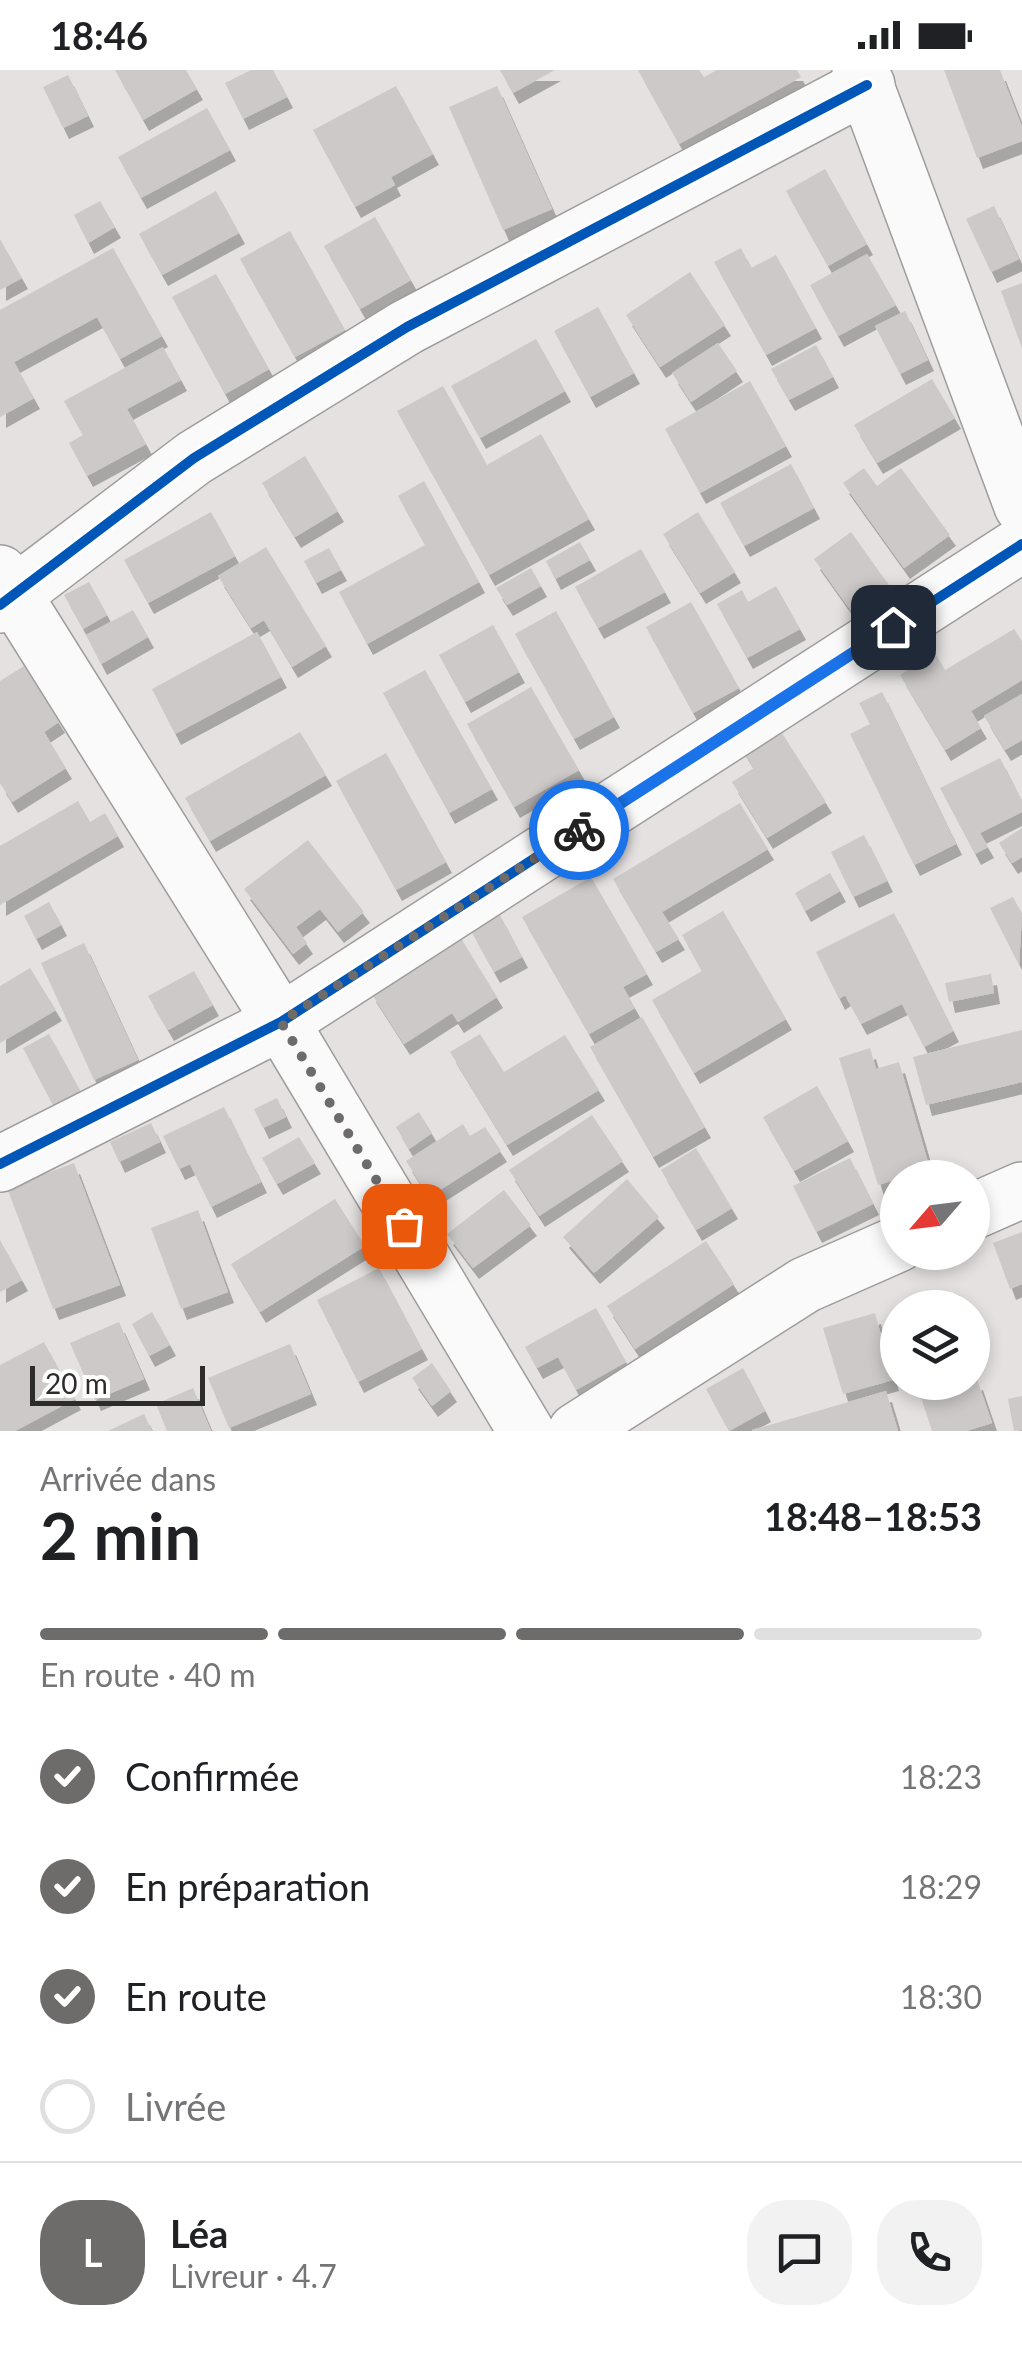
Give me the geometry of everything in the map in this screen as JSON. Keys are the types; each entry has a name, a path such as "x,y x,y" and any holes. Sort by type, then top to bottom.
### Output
{"street":[{"path":"526,1431 281,1022 4,591 194,458 407,328 863,78 1022,506"},
{"path":"0,1164 281,1022 1022,544"},
{"path":"990,1204 1022,1190"},
{"path":"576,1431 805,1286 880,1252"}],"building":[{"path":"115,70 186,70 197,89 143,120"},
{"path":"251,70 273,70 287,97 243,119 225,83"},
{"path":"500,70 555,70 513,93"},
{"path":"638,70 699,70 704,77 717,70 797,70 801,77 679,144"},
{"path":"944,70 1000,70 1022,127 1022,141 977,158"},
{"path":"68,75 88,116 63,128 43,87"},
{"path":"396,86 433,154 391,177 395,185 355,207 313,130"},
{"path":"497,86 552,209 503,230 449,107"},
{"path":"207,108 230,150 141,198 118,157"},
{"path":"825,169 867,244 828,266 786,191"},
{"path":"216,191 239,233 162,275 139,234"},
{"path":"100,201 115,227 88,243 74,215"},
{"path":"994,206 1019,259 991,272 966,219"},
{"path":"375,217 411,280 360,309 324,246"},
{"path":"290,231 345,330 295,357 240,259"},
{"path":"0,239 22,278 0,290"},
{"path":"113,248 162,336 120,359 97,317 14,362 34,398 0,417 0,310"},
{"path":"741,248 751,268 776,255 816,328 766,355 714,262"},
{"path":"867,254 896,305 838,336 810,285"},
{"path":"690,272 725,325 660,367 626,315"},
{"path":"216,274 269,369 225,394 172,297"},
{"path":"1022,283 1022,348 1001,291"},
{"path":"598,307 634,373 590,397 554,331"},
{"path":"905,311 928,360 900,374 875,326"},
{"path":"536,339 565,391 480,438 451,386"},
{"path":"718,343 737,371 691,402 672,373"},
{"path":"816,345 833,377 789,400 771,369"},
{"path":"163,347 181,380 127,409 146,444 87,476 69,443 83,435 64,401"},
{"path":"932,379 955,418 877,463 854,425"},
{"path":"750,381 786,446 700,493 665,429"},
{"path":"443,386 487,465 541,434 589,519 489,575 397,411"},
{"path":"305,456 338,511 295,537 262,483"},
{"path":"791,464 814,508 744,546 720,503"},
{"path":"864,468 877,486 901,468 950,535 904,568 843,483"},
{"path":"424,481 479,582 367,644 339,592 425,545 398,496"},
{"path":"211,512 235,556 148,603 124,560"},
{"path":"698,512 735,572 700,593 663,534"},
{"path":"851,532 891,588 854,615 814,559"},
{"path":"580,542 590,560 555,579 546,561"},
{"path":"266,547 326,646 292,667 264,620 251,628 218,576"},
{"path":"329,548 341,570 316,583 304,561"},
{"path":"641,549 665,592 598,628 575,587"},
{"path":"531,568 541,586 507,605 496,588"},
{"path":"89,582 107,615 83,629 64,595"},
{"path":"776,586 800,629 747,658 717,604 742,590 748,602"},
{"path":"691,602 739,688 693,713 646,627"},
{"path":"133,610 148,637 101,664 86,635"},
{"path":"556,611 614,717 574,739 515,634"},
{"path":"493,625 519,672 465,702 439,655"},
{"path":"1014,629 1022,641 1022,680 971,711 981,728 945,750 900,675 935,653 945,670"},
{"path":"257,632 281,677 175,734 152,689"},
{"path":"24,666 59,722 44,732 66,768 12,802 0,783 0,681"},
{"path":"425,670 492,789 449,813 383,693"},
{"path":"531,687 579,770 514,807 467,724"},
{"path":"882,692 956,844 914,865 850,734 870,724 859,703"},
{"path":"1022,694 1022,740 1005,750 984,716"},
{"path":"775,722 826,802 767,838 732,782 754,768 739,744"},
{"path":"300,732 326,775 210,841 185,798"},
{"path":"386,753 446,862 396,890 336,781"},
{"path":"1000,758 1022,802 1022,812 980,833 988,847 975,854 940,788"},
{"path":"78,801 90,822 105,813 118,836 0,905 0,846"},
{"path":"740,803 768,849 662,912 679,939 656,952 613,879"},
{"path":"1022,828 1022,857 1012,863 999,843"},
{"path":"864,835 887,881 853,897 831,852"},
{"path":"308,840 364,912 338,932 320,909 296,927 307,943 293,954 244,889"},
{"path":"830,873 840,891 805,911 795,893"},
{"path":"591,877 647,974 623,987 635,1008 589,1034 522,917"},
{"path":"1013,897 1022,914 1019,965 990,908"},
{"path":"49,902 61,925 36,939 24,916"},
{"path":"723,911 786,1019 694,1073 652,1000 702,971 682,935"},
{"path":"894,913 953,1031 924,1047 902,1004 861,1024 845,995 839,999 816,952"},
{"path":"500,915 522,957 494,972 471,931"},
{"path":"459,935 497,997 458,1022 452,1013 404,1044 370,991"},
{"path":"84,943 138,1060 94,1080 41,963"},
{"path":"30,968 56,1010 0,1043 0,986"},
{"path":"194,971 213,1005 168,1030 148,996"},
{"path":"991,974 994,993 949,1002 945,983"},
{"path":"642,1017 705,1127 653,1157 590,1047"},
{"path":"1022,1030 1022,1082 926,1105 913,1057"},
{"path":"49,1034 82,1094 55,1109 23,1048"},
{"path":"480,1034 504,1072 565,1035 599,1090 507,1145 450,1052"},
{"path":"870,1048 876,1069 899,1062 927,1160 880,1160 878,1185 839,1058"},
{"path":"817,1086 848,1141 794,1171 763,1117"},
{"path":"277,1098 286,1117 263,1128 254,1109"},
{"path":"224,1107 261,1182 211,1207 190,1164 179,1169 163,1136"},
{"path":"419,1112 432,1133 409,1149 396,1127"},
{"path":"592,1115 623,1161 539,1216 509,1170"},
{"path":"151,1123 160,1142 119,1162 110,1142"},
{"path":"463,1124 470,1136 485,1127 501,1151 429,1197 406,1161"},
{"path":"299,1137 315,1163 277,1184 262,1158"},
{"path":"696,1148 732,1208 696,1230 661,1170"},
{"path":"850,1158 873,1204 816,1232 793,1186"},
{"path":"74,1163 120,1285 53,1309 7,1188"},
{"path":"627,1179 659,1217 594,1273 563,1237"},
{"path":"504,1190 531,1225 473,1268 447,1234"},
{"path":"335,1199 365,1246 260,1312 231,1264"},
{"path":"198,1210 228,1292 181,1309 151,1228"},
{"path":"1022,1232 1022,1284 1010,1289 993,1243"},
{"path":"0,1240 22,1280 0,1292"},
{"path":"706,1241 734,1284 635,1349 607,1306"},
{"path":"379,1268 422,1349 358,1382 317,1300"},
{"path":"596,1308 626,1362 576,1390 558,1357 537,1368 525,1347"},
{"path":"152,1312 170,1345 149,1356 132,1324"},
{"path":"875,1313 880,1332 880,1384 843,1394 823,1328"},
{"path":"119,1322 144,1379 95,1400 70,1343"},
{"path":"44,1342 75,1399 15,1431 0,1431 0,1365"},
{"path":"290,1344 311,1394 229,1428 208,1378"},
{"path":"432,1363 451,1391 432,1406 412,1378"},
{"path":"743,1368 765,1411 729,1431 706,1389"},
{"path":"193,1388 211,1431 167,1431 156,1404"},
{"path":"880,1393 880,1400 889,1400 898,1431 752,1431"},
{"path":"1022,1396 1022,1430 1014,1431 1008,1399"},
{"path":"922,1400 984,1400 992,1423 966,1431 932,1431"},
{"path":"144,1414 152,1431 108,1431"}],"cycle path":[{"path":"0,605 194,458 407,327 867,85"},
{"path":"0,1164 281,1022 1022,544"}],"way so far":[{"path":"404,1226 281,1022 579,830"}],"route":[{"path":"579,830 893,627"}]}
